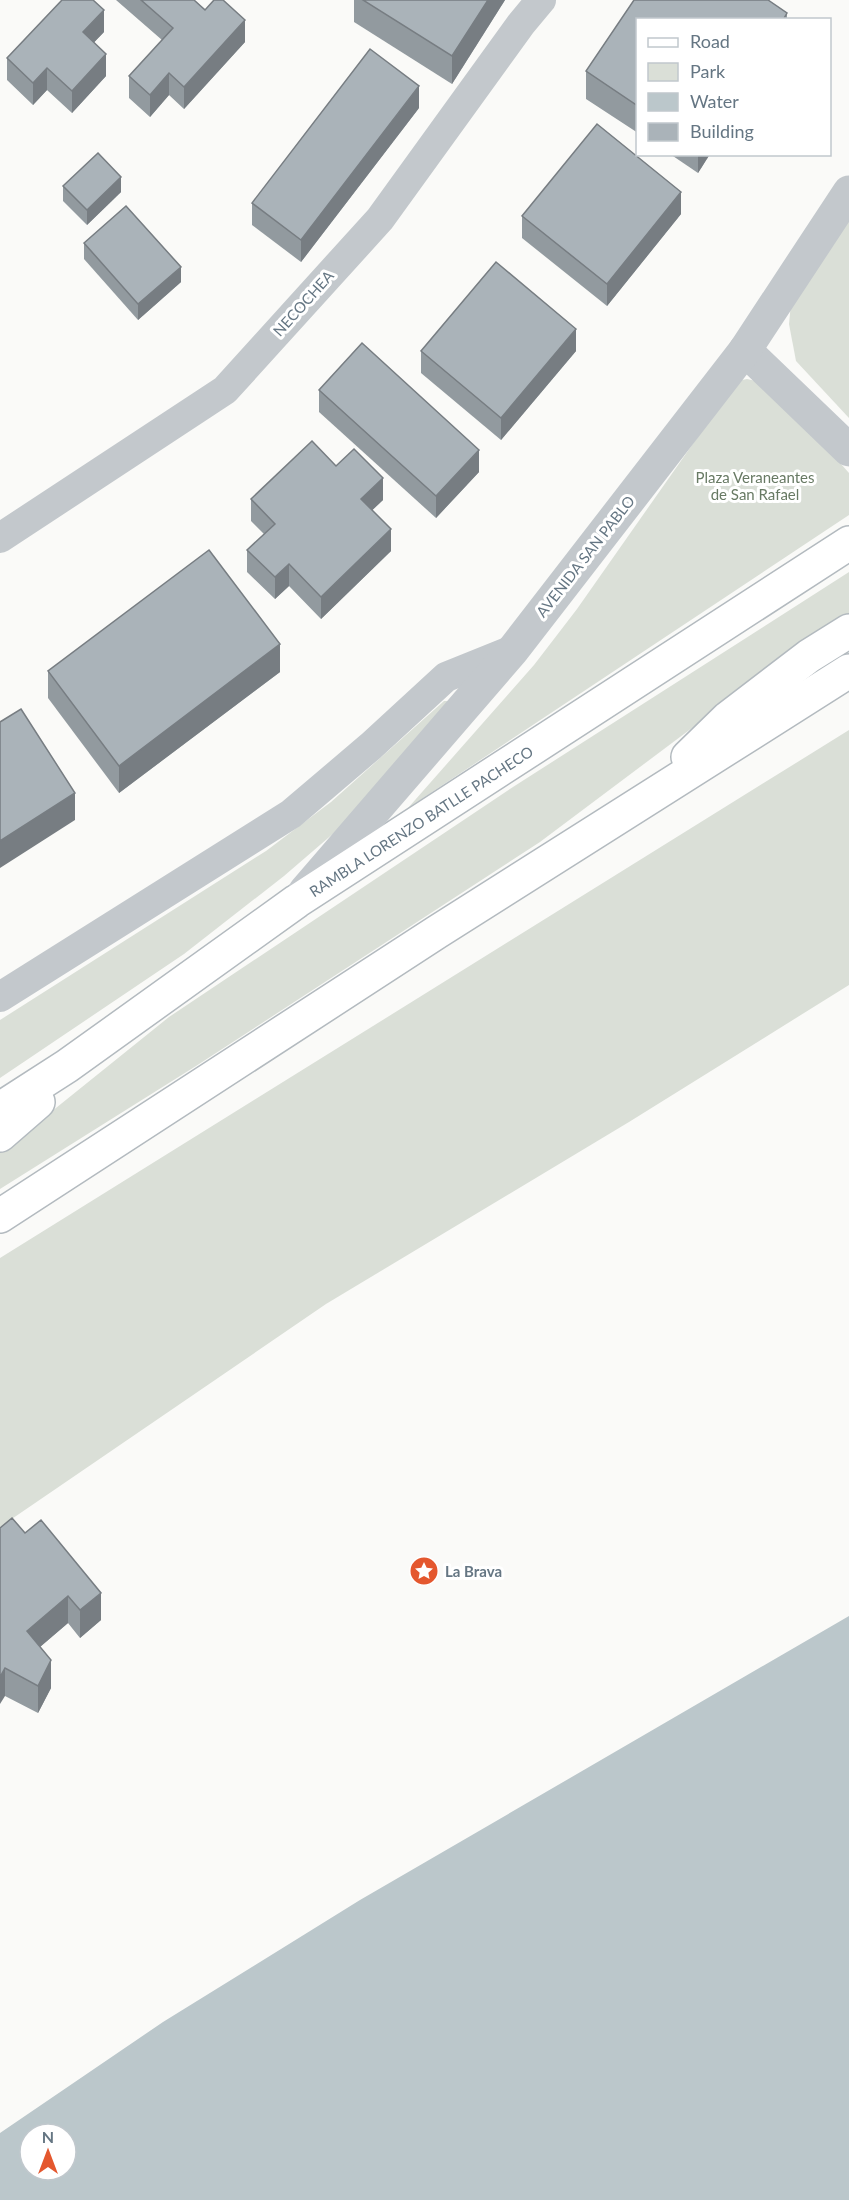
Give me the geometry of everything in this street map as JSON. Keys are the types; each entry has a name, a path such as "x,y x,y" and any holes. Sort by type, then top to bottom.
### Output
{"main road":[{"name":"RAMBLA LORENZO BATLLE PACHECO","path":"0,1109 67,1066 297,901 849,543"},
{"path":"642,802 728,718 809,656 849,631"},
{"path":"0,1216 437,932 849,671"},
{"path":"0,1135 35,1106 67,1066"}],"street":[{"name":"NECOCHEA","path":"0,538 225,390 380,219 520,24 541,0"},
{"name":"AVENIDA SAN PABLO","path":"297,901 513,650 745,350 849,192"},
{"path":"745,350 849,450"},
{"path":"0,998 291,814 371,746 446,677 513,650"}],"green space":[{"path":"849,217 849,418 796,361 789,324 791,303"},
{"name":"Plaza Veraneantes de San Rafael","path":"747,379 756,381 825,446 849,473 849,515 408,808 534,665 577,609 737,381"},
{"path":"849,572 849,617 740,692 540,842 196,1066 0,1189 0,1153 169,1017 513,787"},
{"path":"444,701 449,701 349,820 284,876 184,954 0,1078 0,1020 266,851 331,802"},
{"path":"849,730 849,985 629,1122 326,1304 0,1527 0,1258"}],"water":[{"path":"849,1616 849,2200 0,2200 0,2133 163,2022 360,1900"}],"building":[{"path":"62,0 93,0 104,10 83,32 106,54 72,91 47,68 33,83 7,58"},
{"path":"141,0 194,0 205,10 214,0 223,0 245,20 184,87 169,73 150,95 129,76 173,28"},
{"path":"363,0 488,0 452,56"},
{"path":"634,0 768,0 787,13 784,18 636,18 636,105 586,71"},
{"path":"370,49 419,86 301,240 252,203"},
{"path":"597,124 681,192 607,284 522,216"},
{"path":"98,153 121,177 87,210 63,186"},
{"path":"126,206 181,267 138,304 84,243"},
{"path":"496,262 576,329 501,418 421,351"},
{"path":"362,343 479,450 436,496 319,390"},
{"path":"312,441 336,466 354,449 383,478 361,499 391,529 321,597 289,564 275,577 247,550 275,524 251,499"},
{"path":"209,550 280,644 119,766 48,671"},
{"path":"21,709 75,793 0,841 0,722"},
{"path":"12,1518 25,1533 41,1520 101,1593 80,1610 68,1596 27,1631 51,1660 38,1686 5,1668 0,1677 0,1528"}],"place":[{"name":"La Brava","path":"424,1571"}]}
